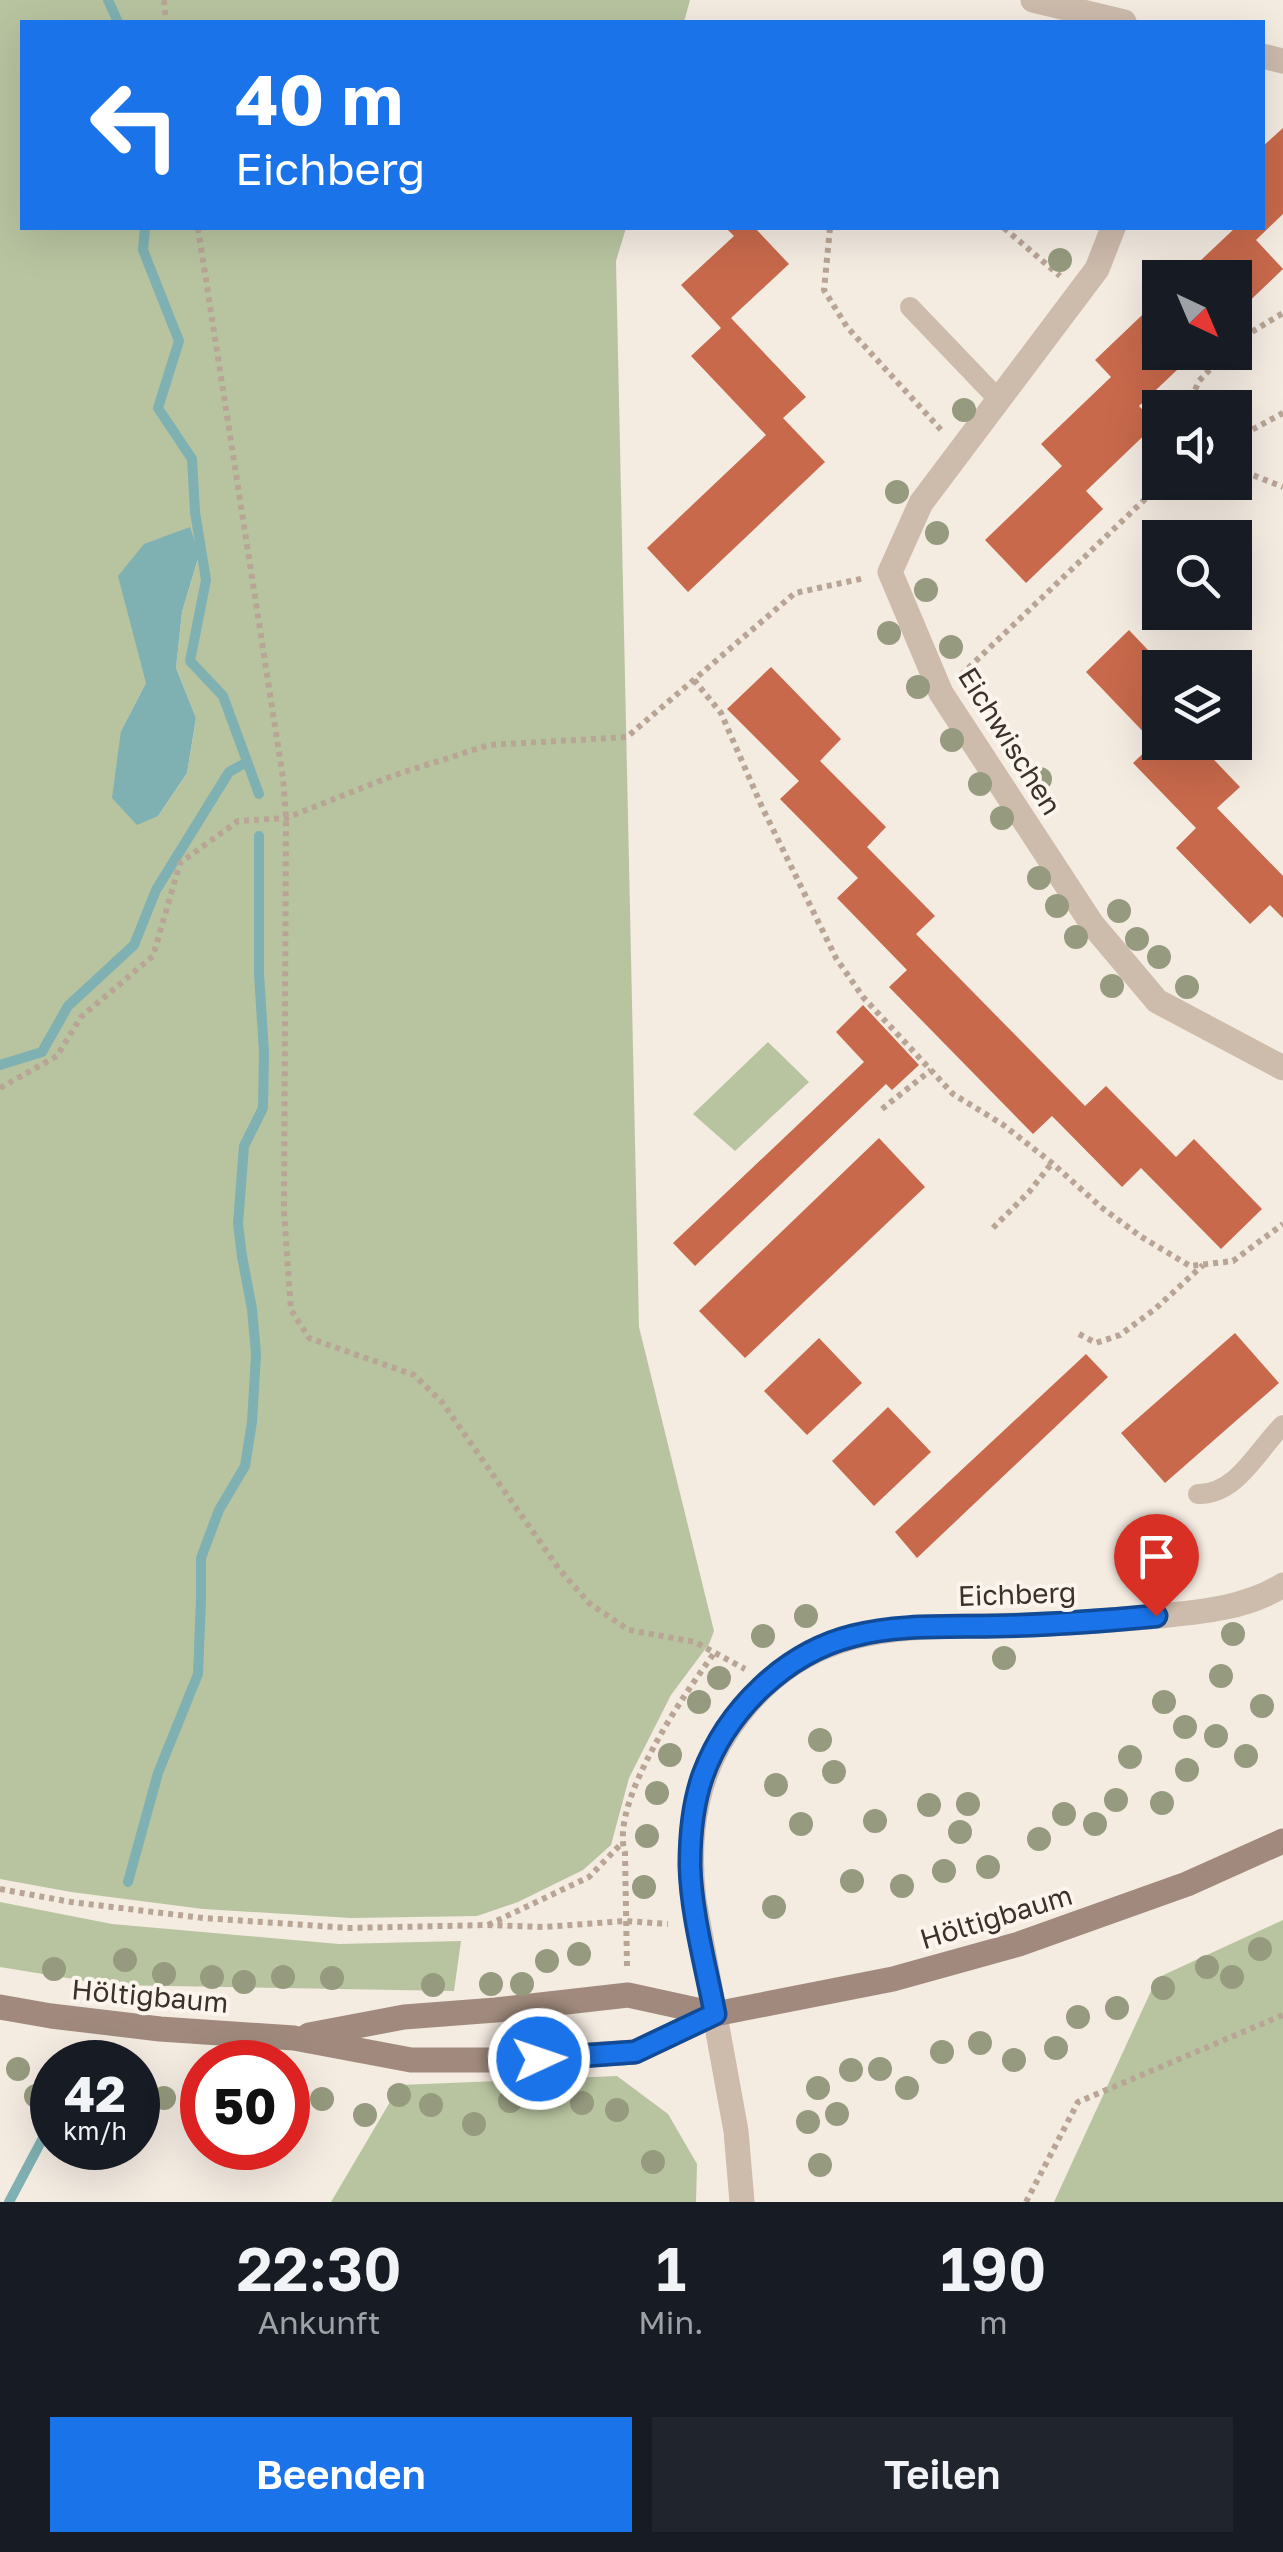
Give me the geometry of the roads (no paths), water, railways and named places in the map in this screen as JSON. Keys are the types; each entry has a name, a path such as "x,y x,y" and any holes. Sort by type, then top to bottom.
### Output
{"main road":[{"name":"Höltigbaum","path":"0,2007 160,2029 294,2038 412,2060 526,2060 635,2052 715,2014 893,1979 1020,1944 1188,1884 1283,1841"},
{"name":"Höltigbaum","path":"294,2038 404,2018 628,1995 715,2014"}],"street":[{"path":"1032,0 1116,20"},
{"path":"999,400 1097,269 1112,230"},
{"name":"Eichwischen","path":"999,400 921,503 890,572 941,694 1092,924 1156,1000 1283,1068"},
{"name":"Eichberg","path":"742,2202 736,2131 690,1868 691,1832 703,1776 745,1706 782,1670 838,1640 887,1630 1048,1625 1189,1613 1246,1602 1283,1585"}],"lane":[{"path":"910,307 999,400"},
{"path":"1198,1494 1212,1494 1232,1483 1283,1425"}],"water":[{"path":"190,527 199,555 182,612 176,668 196,718 187,773 158,816 137,825 112,798 121,731 146,683 118,576 144,544"}],"waterway":[{"path":"108,0 117,20"},
{"path":"145,230 143,250 179,341 158,408 192,459 195,512 206,580 190,661 223,696 259,794"},
{"path":"0,1065 42,1052 68,1006 134,945 156,890 229,772 247,762"},
{"path":"128,1882 158,1773 198,1674 201,1558 219,1510 245,1466 252,1422 256,1354 238,1224 244,1146 263,1108 259,836"},
{"path":"9,2202 30,2162"}]}
